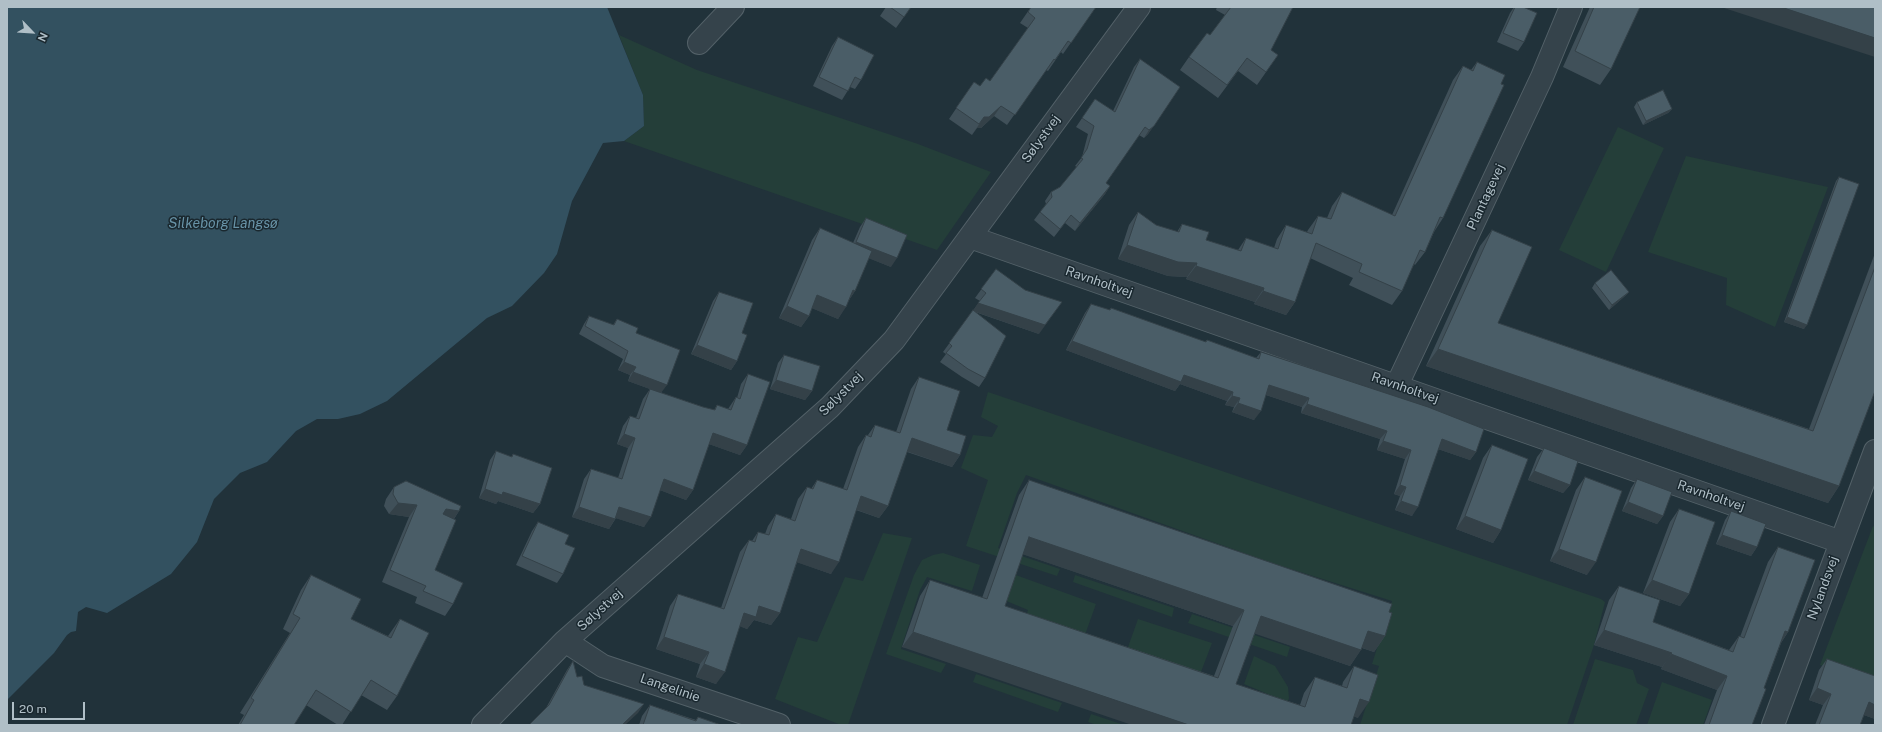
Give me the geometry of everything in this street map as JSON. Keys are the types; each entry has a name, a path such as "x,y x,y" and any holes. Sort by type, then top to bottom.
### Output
{"street":[{"path":"699,43 733,7"},
{"name":"Plantagevej","path":"1397,385 1542,77 1571,7"},
{"name":"Sølystvej","path":"483,725 566,641 830,406 894,340 1137,8"},
{"name":"Ravnholtvej","path":"970,237 1397,385 1840,542"},
{"name":"Nylandsvej","path":"1772,725 1875,451"},
{"name":"Langelinie","path":"566,641 603,666 779,725"}],"green space":[{"path":"619,35 697,70 918,144 991,172 937,250 624,141 644,126 643,95"},
{"path":"1618,127 1664,148 1606,272 1559,250"},
{"path":"1686,156 1828,187 1775,327 1726,305 1727,278 1648,252"},
{"path":"988,392 1601,599 1605,602 1594,645 1567,725 1360,725 1379,666 1372,664 1392,601 1272,563 1026,475 1017,493 998,548 1060,569 1057,576 966,546 988,480 961,468 973,435 992,437 998,426 981,417"},
{"path":"1873,526 1875,527 1875,683 1820,665"},
{"path":"883,533 912,538 848,725 841,725 775,699 798,637 817,642 845,577 863,581"},
{"path":"943,553 980,565 972,591 927,577 920,590 901,649 946,664 941,673 886,654 914,575 922,560 933,555"},
{"path":"1013,574 1096,604 1081,646 1023,626 1028,610 1004,600"},
{"path":"1075,575 1174,608 1172,617 1073,582"},
{"path":"1192,614 1290,647 1287,657 1188,623"},
{"path":"1138,619 1212,643 1196,685 1123,661"},
{"path":"1254,656 1275,666 1288,687 1289,698 1280,725 1266,725 1275,697 1244,684"},
{"path":"1595,659 1633,670 1637,683 1649,689 1636,725 1573,725"},
{"path":"976,674 1062,703 1058,712 973,682"},
{"path":"1662,682 1712,700 1703,725 1647,725"},
{"path":"1091,714 1124,725 1097,725 1088,722"}],"water":[{"name":"Silkeborg Langsø","path":"7,7 607,7 643,95 644,126 624,141 603,143 572,201 557,254 544,273 512,306 487,318 387,401 360,414 338,419 317,419 296,431 267,462 240,473 214,499 197,542 171,574 107,613 86,607 78,612 76,631 67,635 54,653 7,700"}],"building":[{"path":"890,7 911,7 904,17"},
{"path":"1031,7 1096,7 1071,43 1068,41 1055,60 1054,59 1015,115 1001,106 989,117 984,117 979,124 956,108 974,82 980,86 986,78 990,81 1035,18 1028,12"},
{"path":"1231,7 1293,7 1271,50 1278,55 1266,72 1247,58 1227,85 1189,57 1207,33 1210,35"},
{"path":"1515,7 1523,7 1537,13 1524,42 1503,33"},
{"path":"1594,7 1640,7 1611,69 1575,51"},
{"path":"1781,7 1875,7 1875,38"},
{"path":"838,37 874,55 861,80 855,77 848,91 819,77"},
{"path":"1140,59 1180,87 1154,126 1149,130 1145,127 1106,183 1110,186 1080,223 1071,215 1060,229 1040,212 1052,197 1051,192 1060,187 1083,159 1081,158 1087,149 1094,126 1082,118 1095,99 1115,112"},
{"path":"1477,62 1505,75 1501,84 1504,85 1443,218 1440,217 1425,252 1420,250 1402,291 1359,272 1362,264 1316,243 1295,302 1263,291 1264,288 1196,266 1197,263 1178,262 1127,245 1138,212 1156,225 1179,232 1182,224 1209,232 1206,240 1241,251 1246,238 1278,249 1286,225 1312,234 1318,216 1331,219 1342,192 1395,216 1463,66 1473,71"},
{"path":"1663,90 1672,109 1646,121 1637,102"},
{"path":"1839,177 1859,184 1807,325 1787,317"},
{"path":"866,218 907,235 897,258 856,242"},
{"path":"820,228 872,251 855,291 853,290 846,307 817,295 809,316 787,306"},
{"path":"1492,230 1532,247 1498,323 1813,431 1875,267 1875,391 1839,486 1438,349"},
{"path":"996,269 1025,290 1062,302 1045,325 978,303 986,293 981,289"},
{"path":"1611,270 1629,292 1612,305 1595,283"},
{"path":"719,292 753,303 742,333 747,335 737,361 697,345"},
{"path":"1091,304 1110,310 1111,308 1259,359 1261,352 1428,407 1484,429 1476,452 1442,439 1418,507 1401,501 1406,487 1400,485 1411,450 1383,441 1387,431 1307,404 1309,398 1269,385 1261,411 1238,403 1240,398 1232,396 1233,392 1184,375 1181,382 1072,341"},
{"path":"973,310 1006,336 985,378 968,369 946,353 952,346 949,343"},
{"path":"589,316 614,325 617,319 638,328 636,333 680,350 667,385 633,372 636,367 624,362 628,351 585,326"},
{"path":"784,355 820,366 812,391 776,380"},
{"path":"748,374 770,382 747,445 713,433 693,490 664,479 651,517 619,507 615,519 579,507 591,469 622,479 635,438 624,434 630,416 639,419 650,389 703,407 715,410 717,405 731,410 736,397 740,399"},
{"path":"919,377 960,391 947,430 966,436 960,455 912,438 888,506 861,496 839,562 801,549 780,613 759,606 756,617 744,613 725,672 704,664 709,652 664,637 678,594 724,609 749,540 755,542 758,532 769,535 776,514 795,521 807,487 813,489 817,480 847,490 866,435 871,437 875,425 900,433"},
{"path":"1492,445 1528,459 1501,530 1465,516"},
{"path":"1544,448 1578,461 1570,485 1534,471"},
{"path":"496,451 512,457 513,454 552,468 540,504 503,492 502,495 485,489"},
{"path":"1585,477 1622,491 1596,562 1559,549"},
{"path":"1637,479 1672,492 1663,516 1628,502"},
{"path":"1029,480 1392,604 1389,612 1392,613 1385,636 1368,631 1361,650 1261,616 1236,684 1305,707 1315,677 1347,688 1354,666 1378,675 1369,702 1360,699 1351,725 1189,725 913,632 930,580 987,599","holes":["1029,537 1244,610 1218,678 1005,606"]},
{"path":"406,481 461,506 459,511 446,509 443,514 456,520 435,570 463,583 453,604 423,591 426,586 390,570 417,505 398,503 393,494 394,487"},
{"path":"1679,509 1715,522 1689,594 1652,580"},
{"path":"1731,511 1766,524 1757,547 1722,535"},
{"path":"538,522 569,535 565,544 575,548 563,574 522,556"},
{"path":"1778,547 1815,560 1788,632 1785,631 1764,688 1766,689 1752,725 1709,725 1727,676 1671,654 1672,653 1604,630 1619,586 1660,600 1653,622 1733,652 1739,636 1744,638"},
{"path":"311,575 361,599 351,619 391,638 400,619 429,633 397,696 371,680 351,712 316,690 294,725 240,725 254,700 251,698 300,618 293,614"},
{"path":"1827,659 1875,676 1875,705 1869,702 1860,725 1819,725 1831,694 1817,688"},
{"path":"573,661 577,677 582,676 584,685 644,704 622,725 529,725 549,705"},
{"path":"650,705 696,721 698,717 721,725 643,725"}]}
